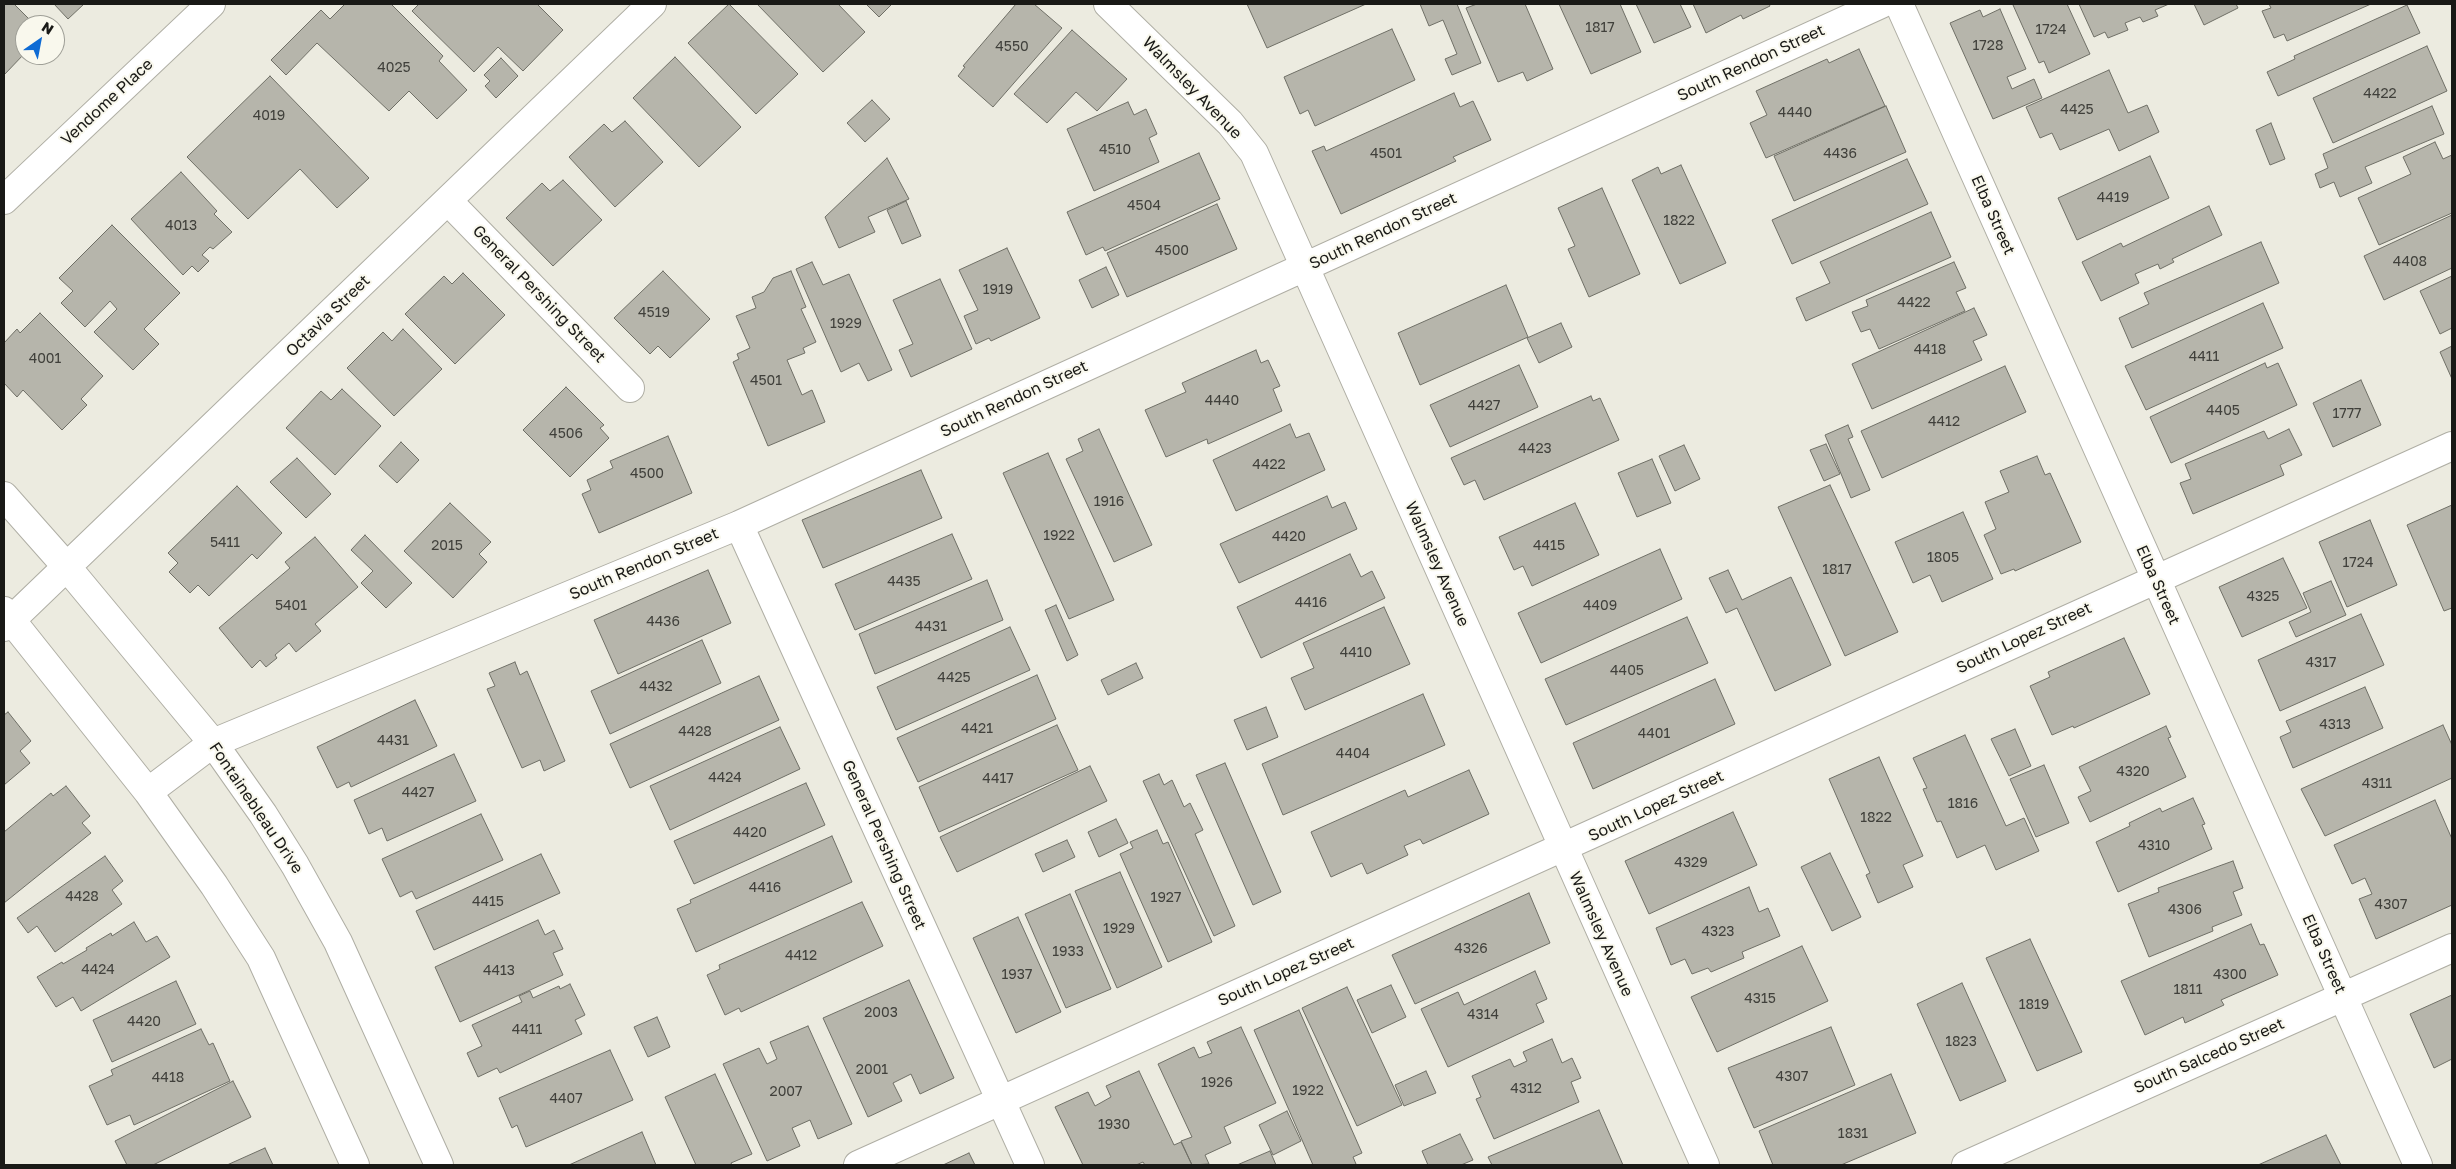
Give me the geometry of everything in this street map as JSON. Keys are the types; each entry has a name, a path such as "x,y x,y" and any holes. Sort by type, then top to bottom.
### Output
{"street":[{"name":"Vendome Place","path":"4,200 211,4"},
{"name":"Octavia Street","path":"6,619 66,566 652,4"},
{"name":"Walmsley Avenue","path":"1108,4 1230,123 1254,153 1705,1165"},
{"name":"South Rendon Street","path":"148,792 213,743 739,525 1881,4"},
{"name":"Elba Street","path":"1900,4 2418,1165"},
{"name":"General Pershing Street","path":"448,201 630,388"},
{"name":"South Lopez Street","path":"858,1165 1563,849 2155,578 2452,446"},
{"name":"Fontainebleau Drive","path":"4,496 66,566 213,743 295,865 338,942 439,1165"},
{"name":"General Pershing Street","path":"739,525 1030,1165"},
{"path":"6,619 148,792 214,885 261,958 355,1165"},
{"name":"South Salcedo Street","path":"1966,1165 2452,948"}],"building":[{"path":"4,4 14,4 25,15 15,15 15,63 4,75"},
{"path":"54,4 84,4 68,19"},
{"path":"345,4 391,4 443,56 439,61 467,90 437,119 409,91 389,111 317,43 286,75 271,60 321,10 330,19"},
{"path":"419,4 537,4 563,30 523,71 498,47 474,72 412,11"},
{"path":"729,4 798,74 756,114 688,43"},
{"path":"757,4 838,4 865,32 823,72"},
{"path":"866,4 892,4 879,17"},
{"path":"1016,4 1034,4 1062,28 993,107 958,76 965,67 963,66"},
{"path":"1247,4 1366,4 1267,48"},
{"path":"1420,4 1457,4 1481,63 1452,75 1445,59 1457,54 1443,20 1429,26"},
{"path":"1477,4 1525,4 1553,69 1527,81 1523,72 1498,82 1466,8"},
{"path":"1559,4 1620,4 1641,52 1591,74"},
{"path":"1636,4 1680,4 1691,27 1654,43"},
{"path":"1693,4 1769,4 1770,6 1743,19 1741,15 1706,33"},
{"path":"2067,4 2090,54 2049,73 2044,61 2039,63 2013,5"},
{"path":"2079,4 2169,4 2155,10 2158,16 2143,22 2140,17 2125,23 2128,30 2108,38 2105,32 2094,37"},
{"path":"2194,4 2236,4 2238,8 2204,25"},
{"path":"2269,4 2371,4 2287,41 2284,34 2274,38 2262,11 2271,8"},
{"path":"2407,5 2420,33 2278,96 2267,72 2295,59 2294,56"},
{"path":"2000,9 2026,69 2007,77 2012,89 2034,79 2042,98 1993,119 1950,23 1980,10 1983,17"},
{"path":"1392,29 1415,80 1315,126 1308,110 1300,114 1284,77"},
{"path":"1072,30 1127,79 1097,111 1076,92 1047,123 1014,94"},
{"path":"2427,46 2447,91 2333,143 2313,98"},
{"path":"1859,49 1885,106 1766,158 1750,123 1767,115 1756,91 1827,59 1829,63"},
{"path":"675,57 741,127 699,167 633,98"},
{"path":"501,58 518,76 496,98 485,86 490,81 484,75"},
{"path":"2109,70 2128,113 2147,105 2159,132 2119,151 2109,129 2060,150 2052,133 2040,138 2026,107"},
{"path":"270,76 369,178 337,208 300,169 248,219 187,157"},
{"path":"1454,93 1460,107 1473,101 1491,140 1453,157 1456,161 1341,214 1312,151 1324,146 1326,151"},
{"path":"872,100 890,119 865,142 847,123"},
{"path":"1128,102 1134,115 1146,109 1157,134 1149,138 1159,162 1094,191 1067,129"},
{"path":"1886,106 1906,152 1794,201 1774,156"},
{"path":"2432,106 2444,134 2365,167 2372,183 2340,197 2334,182 2320,188 2315,174 2328,168 2323,154"},
{"path":"625,121 663,162 615,207 569,157 604,124 612,132"},
{"path":"2271,123 2285,159 2270,165 2256,130"},
{"path":"2435,142 2443,159 2452,155 2452,213 2379,245 2358,198 2411,174 2403,157"},
{"path":"1199,153 1220,199 1105,251 1103,247 1086,255 1067,212"},
{"path":"2150,156 2169,198 2077,240 2058,198"},
{"path":"887,158 909,199 868,217 875,232 839,248 825,217"},
{"path":"1907,159 1928,204 1792,264 1772,220"},
{"path":"1681,165 1726,263 1680,284 1632,180 1658,167 1661,174"},
{"path":"181,172 217,211 214,214 232,232 213,249 210,247 202,255 209,261 198,272 192,266 183,275 131,219"},
{"path":"563,180 602,220 553,266 506,218 542,183 550,191"},
{"path":"1602,188 1640,274 1589,297 1568,249 1575,246 1558,208"},
{"path":"906,201 921,236 902,244 887,210"},
{"path":"1217,204 1237,249 1127,297 1107,253"},
{"path":"2209,206 2222,235 2172,259 2174,262 2160,269 2158,264 2135,274 2139,283 2101,301 2082,262 2121,243 2123,247"},
{"path":"1931,212 1951,257 1806,321 1796,298 1830,283 1820,262"},
{"path":"2452,215 2452,268 2384,300 2364,256"},
{"path":"112,225 180,293 144,329 159,344 133,370 94,332 117,309 110,301 85,327 61,303 73,291 59,278"},
{"path":"2261,242 2279,283 2132,348 2119,318 2149,304 2144,293"},
{"path":"1007,248 1040,318 991,341 989,338 976,344 964,316 978,310 959,270"},
{"path":"812,262 823,285 849,274 892,370 868,381 859,363 841,372 796,269"},
{"path":"1954,262 1966,288 1956,292 1965,311 1879,349 1870,329 1861,332 1852,312 1868,306 1866,300"},
{"path":"1106,267 1119,295 1092,308 1079,280"},
{"path":"663,271 710,319 670,358 658,346 650,354 614,318"},
{"path":"791,271 806,307 801,309 816,342 803,348 805,353 787,360 802,395 812,390 825,422 768,446 733,362 739,359 737,354 750,348 736,316 756,308 752,297 764,292 773,278"},
{"path":"463,273 505,315 455,364 405,314 444,276 452,284"},
{"path":"2452,276 2452,328 2440,334 2420,291"},
{"path":"940,279 972,349 911,377 899,350 913,344 893,300"},
{"path":"1506,285 1528,337 1420,385 1398,333"},
{"path":"2263,303 2283,348 2146,410 2125,366"},
{"path":"1974,308 1987,335 1973,341 1982,360 1872,409 1852,364"},
{"path":"40,313 103,376 81,399 87,405 62,430 23,390 17,397 4,383 4,343 17,329 20,333"},
{"path":"1561,323 1572,347 1539,363 1527,338"},
{"path":"403,329 442,369 394,416 347,368 383,332 392,341"},
{"path":"2452,346 2452,379 2440,352"},
{"path":"1256,350 1261,363 1268,360 1280,386 1273,389 1282,411 1208,444 1207,439 1166,457 1145,410 1186,392 1182,383"},
{"path":"2265,363 2267,368 2278,363 2297,405 2171,463 2150,417"},
{"path":"1519,365 1538,407 1450,447 1430,405"},
{"path":"2005,366 2026,412 1882,478 1861,431"},
{"path":"2361,380 2381,425 2333,447 2313,403"},
{"path":"566,387 604,425 600,428 609,438 570,477 523,430"},
{"path":"342,389 381,426 335,475 286,428 321,391 331,400"},
{"path":"1591,396 1593,401 1600,398 1619,440 1484,500 1475,480 1464,485 1451,458"},
{"path":"1290,424 1296,438 1309,433 1325,470 1236,511 1213,460"},
{"path":"1848,425 1853,437 1848,439 1870,490 1851,498 1825,435"},
{"path":"1099,429 1152,545 1114,562 1066,459 1083,451 1078,439"},
{"path":"2289,429 2302,455 2280,465 2284,475 2193,514 2180,483 2191,479 2185,464 2264,431 2268,439"},
{"path":"668,436 692,493 599,533 582,494 591,490 587,480 613,468 610,461"},
{"path":"401,442 419,460 397,483 379,466"},
{"path":"1826,444 1840,474 1824,481 1810,450"},
{"path":"1684,445 1700,479 1675,491 1659,456"},
{"path":"1048,453 1114,600 1069,619 1003,473"},
{"path":"2037,456 2045,475 2050,473 2081,542 2015,571 2014,569 2001,574 1984,535 1996,529 1985,502 2009,492 2000,471"},
{"path":"297,458 331,494 306,518 270,482"},
{"path":"1652,459 1671,503 1637,517 1618,473"},
{"path":"921,470 942,518 823,568 802,520"},
{"path":"1830,485 1898,632 1845,656 1778,507"},
{"path":"237,486 282,533 257,559 252,554 209,596 198,585 190,593 169,572 178,563 168,553"},
{"path":"1327,496 1332,508 1345,502 1357,529 1239,583 1220,544"},
{"path":"450,503 491,542 479,554 487,562 453,598 404,551"},
{"path":"1575,503 1599,555 1532,586 1523,566 1514,570 1499,537"},
{"path":"2452,505 2452,608 2444,611 2407,525"},
{"path":"1963,512 1993,579 1942,602 1930,575 1913,583 1895,542"},
{"path":"2370,520 2397,585 2347,607 2319,542"},
{"path":"952,534 972,579 855,630 835,584"},
{"path":"365,535 412,583 386,608 361,583 373,571 351,550"},
{"path":"315,537 358,587 315,624 321,631 296,652 289,643 275,655 277,658 266,667 260,660 252,668 219,628 290,568 285,562"},
{"path":"1660,549 1682,599 1541,663 1518,613"},
{"path":"1350,554 1361,577 1372,571 1385,598 1261,658 1237,607"},
{"path":"2283,558 2307,608 2242,637 2219,587"},
{"path":"708,570 731,623 618,674 594,620"},
{"path":"1728,570 1742,600 1791,577 1831,665 1775,691 1737,608 1726,613 1709,578"},
{"path":"987,580 1003,620 875,674 859,634"},
{"path":"2331,581 2346,615 2296,637 2289,622 2311,612 2303,593"},
{"path":"1056,605 1078,655 1067,661 1045,610"},
{"path":"1384,607 1410,664 1305,710 1291,678 1314,668 1303,643"},
{"path":"2361,614 2384,665 2280,711 2258,660"},
{"path":"1687,617 1708,663 1566,725 1545,679"},
{"path":"1010,627 1030,670 896,730 877,687"},
{"path":"2124,638 2150,694 2074,728 2073,726 2052,735 2030,686 2050,677 2048,672"},
{"path":"702,640 721,683 610,734 591,691"},
{"path":"515,662 520,675 527,671 565,761 544,771 540,760 522,768 487,689 495,686 489,673"},
{"path":"1136,663 1143,678 1108,695 1101,680"},
{"path":"1037,675 1056,719 918,782 897,738"},
{"path":"759,676 779,720 630,788 610,744"},
{"path":"1715,679 1735,724 1593,789 1573,743"},
{"path":"2365,687 2383,728 2293,768 2280,737 2291,732 2286,721"},
{"path":"1423,694 1445,745 1283,815 1262,764"},
{"path":"415,700 437,746 351,787 349,782 337,788 317,747"},
{"path":"1266,707 1278,737 1247,750 1234,720"},
{"path":"8,712 31,741 20,751 30,763 4,785 4,715"},
{"path":"1057,725 1078,770 939,832 919,787"},
{"path":"2443,725 2452,745 2452,778 2325,836 2301,789"},
{"path":"2166,726 2171,737 2168,738 2186,777 2090,822 2078,797 2091,791 2079,767"},
{"path":"780,727 800,769 670,830 650,786"},
{"path":"2015,729 2031,766 2009,776 1991,739"},
{"path":"1965,735 2006,826 2024,818 2039,851 1996,870 1985,845 1957,858 1941,821 1937,822 1923,789 1927,788 1913,758"},
{"path":"454,754 476,801 387,841 382,828 369,834 354,800"},
{"path":"1879,757 1923,856 1903,865 1913,887 1878,903 1866,875 1870,873 1829,779"},
{"path":"1225,763 1281,892 1253,905 1196,775"},
{"path":"2044,765 2069,823 2036,837 2010,779"},
{"path":"1090,766 1107,801 957,872 940,837"},
{"path":"1469,770 1489,814 1423,844 1420,839 1404,846 1408,855 1367,874 1362,863 1331,877 1311,832 1405,790 1408,797"},
{"path":"1159,774 1164,785 1172,780 1184,807 1190,803 1203,830 1195,834 1235,926 1214,936 1143,781"},
{"path":"806,783 825,825 694,884 674,841"},
{"path":"66,786 90,816 82,823 91,833 4,903 4,832 51,793 53,796"},
{"path":"2193,798 2205,824 2202,825 2212,849 2118,892 2096,842 2130,826 2129,823 2160,808 2162,812"},
{"path":"2435,800 2452,839 2452,905 2376,939 2359,899 2372,894 2365,878 2352,884 2334,845"},
{"path":"1733,812 1757,865 1649,914 1625,861"},
{"path":"481,814 503,860 416,899 412,891 400,897 382,859"},
{"path":"1116,819 1128,843 1099,857 1088,832"},
{"path":"1157,830 1163,844 1168,842 1212,942 1168,962 1120,854 1133,848 1130,842"},
{"path":"832,836 852,882 696,952 677,909 691,903 690,900"},
{"path":"1067,840 1075,857 1043,872 1035,854"},
{"path":"1830,853 1861,917 1832,931 1801,867"},
{"path":"541,854 560,893 434,950 416,911"},
{"path":"105,856 123,881 112,890 122,904 55,952 37,926 28,933 17,918"},
{"path":"2233,861 2243,888 2233,892 2242,915 2212,927 2213,931 2149,957 2128,904 2159,892 2158,888"},
{"path":"1120,872 1162,967 1117,988 1075,891"},
{"path":"1749,887 1759,912 1768,908 1780,936 1742,952 1744,958 1711,972 1708,968 1692,974 1685,959 1671,965 1656,928"},
{"path":"1529,893 1550,943 1415,1004 1392,955"},
{"path":"1070,894 1111,989 1066,1008 1025,914"},
{"path":"862,902 883,946 741,1012 739,1008 725,1015 707,975 720,969 719,965"},
{"path":"1018,917 1061,1012 1016,1033 973,938"},
{"path":"538,920 545,935 554,930 563,949 553,953 563,975 460,1022 435,967"},
{"path":"134,922 146,942 157,936 170,957 81,1011 73,997 56,1007 37,977 87,950 86,948 111,933 112,936"},
{"path":"2251,924 2260,945 2264,944 2278,975 2221,1000 2224,1005 2185,1023 2183,1017 2145,1035 2121,981"},
{"path":"2030,939 2082,1052 2037,1071 1986,958"},
{"path":"1802,946 1828,1001 1717,1052 1691,997"},
{"path":"1535,971 1547,999 1536,1004 1544,1022 1448,1067 1421,1009 1458,992 1464,1005"},
{"path":"909,980 954,1078 920,1094 911,1074 893,1083 902,1101 868,1117 823,1018"},
{"path":"176,981 196,1024 112,1062 93,1020"},
{"path":"1962,983 2006,1081 1960,1101 1917,1004"},
{"path":"570,984 585,1015 575,1020 582,1034 500,1073 497,1068 478,1077 467,1053 482,1046 472,1025 522,1002 519,996 530,991 533,998 559,986 560,989"},
{"path":"1391,985 1406,1017 1372,1033 1357,1000"},
{"path":"1347,987 1402,1105 1357,1126 1302,1008"},
{"path":"2452,995 2452,1059 2434,1068 2410,1014"},
{"path":"1299,1010 1362,1153 1353,1157 1356,1164 1354,1165 1313,1165 1254,1030"},
{"path":"657,1017 670,1047 648,1057 634,1027"},
{"path":"808,1026 852,1124 818,1139 810,1120 792,1128 800,1146 767,1161 723,1064 759,1048 767,1064 777,1059 770,1042"},
{"path":"1241,1027 1276,1103 1224,1127 1231,1143 1205,1155 1209,1164 1192,1165 1181,1141 1192,1137 1158,1064 1194,1047 1199,1058 1212,1053 1207,1042"},
{"path":"1831,1027 1855,1085 1754,1128 1728,1068"},
{"path":"201,1029 209,1045 213,1043 230,1081 134,1125 130,1115 107,1125 89,1086 113,1075 111,1070"},
{"path":"1552,1039 1562,1063 1572,1058 1581,1078 1571,1082 1579,1102 1494,1139 1476,1099 1481,1097 1472,1076 1510,1059 1514,1067 1527,1061 1523,1052"},
{"path":"610,1050 633,1100 526,1147 517,1125 512,1128 499,1098"},
{"path":"1139,1071 1174,1145 1181,1142 1192,1165 1145,1165 1143,1162 1136,1165 1083,1165 1055,1107 1088,1092 1095,1106 1111,1097 1106,1086"},
{"path":"1426,1071 1436,1093 1404,1106 1395,1085"},
{"path":"715,1074 752,1154 731,1163 732,1165 696,1165 665,1097"},
{"path":"1891,1074 1916,1133 1841,1165 1773,1165 1759,1131"},
{"path":"233,1081 251,1117 153,1165 127,1165 115,1141"},
{"path":"1599,1110 1623,1165 1492,1165 1488,1157"},
{"path":"1287,1111 1301,1141 1273,1155 1259,1125"},
{"path":"642,1132 656,1165 569,1165"},
{"path":"1460,1134 1473,1160 1461,1165 1428,1165 1422,1151"},
{"path":"2326,1135 2341,1165 2258,1165"},
{"path":"265,1148 273,1165 227,1165"},
{"path":"1270,1151 1276,1165 1237,1165"},
{"path":"969,1153 975,1165 943,1165"}]}
